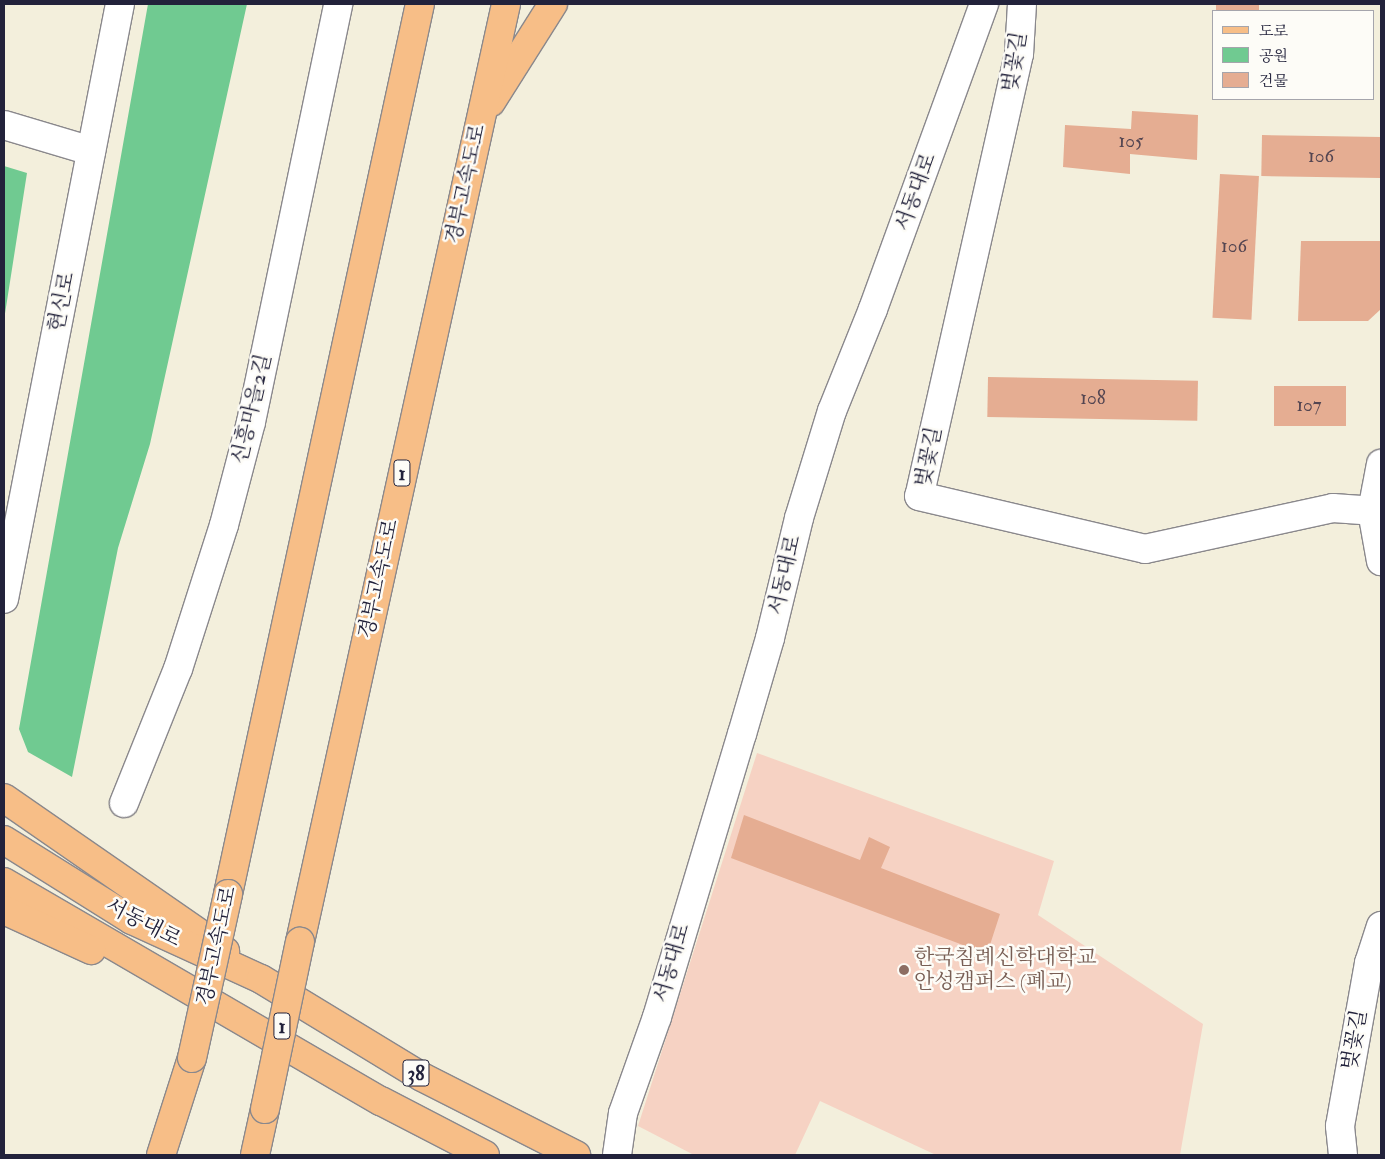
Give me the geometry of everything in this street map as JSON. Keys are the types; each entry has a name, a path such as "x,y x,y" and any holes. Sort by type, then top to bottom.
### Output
{"main road":[{"name":"경부고속도로","path":"170,1155 420,4"},
{"name":"경부고속도로","path":"255,1155 506,4"},
{"path":"480,118 553,4"},
{"path":"4,798 196,928 261,979"},
{"name":"서동대로","path":"4,840 132,920 261,979 422,1077 576,1155"},
{"name":"서동대로","path":"4,882 381,1100 485,1155"},
{"path":"4,910 252,1024"},
{"path":"161,1155 192,1058"}],"street":[{"name":"현신로","path":"4,600 120,4"},
{"name":"신흥마을2길","path":"124,803 178,669 224,525 251,422 338,4"},
{"name":"서동대로","path":"617,1155 623,1113 657,1017 744,726 770,638 799,518 830,420 984,4"},
{"name":"벚꽃길","path":"1022,4 1020,54 919,496 1145,549 1333,508 1372,511"},
{"path":"4,125 91,151"},
{"path":"1381,464 1372,511 1381,562"},
{"name":"벚꽃길","path":"1343,1155 1340,1126 1369,963 1381,926"}],"shaded area":[{"name":"한국침례신학대학교 안성캠퍼스 (폐교)","path":"757,753 1054,861 1038,915 1203,1024 1180,1155 936,1155 820,1101 795,1155 694,1155 638,1126"}],"green space":[{"path":"148,4 247,4 150,444 118,548 72,777 28,752 19,729"},
{"path":"4,166 27,173 4,320"}],"building":[{"path":"1216,4 1259,4 1259,10 1216,10"},
{"path":"1132,111 1198,115 1197,160 1130,154 1130,174 1063,167 1065,125 1131,129"},
{"path":"1262,135 1381,137 1380,178 1261,176"},
{"path":"1220,174 1259,176 1251,320 1212,318"},
{"path":"1301,241 1381,241 1381,309 1368,321 1298,321"},
{"path":"988,377 1198,381 1197,421 987,417"},
{"path":"1274,386 1346,386 1346,426 1274,426"},
{"path":"744,815 860,860 869,837 890,847 881,868 1000,914 987,954 731,858"}],"place":[{"name":"한국침례신학대학교 안성캠퍼스 (폐교)","path":"904,970"}]}
